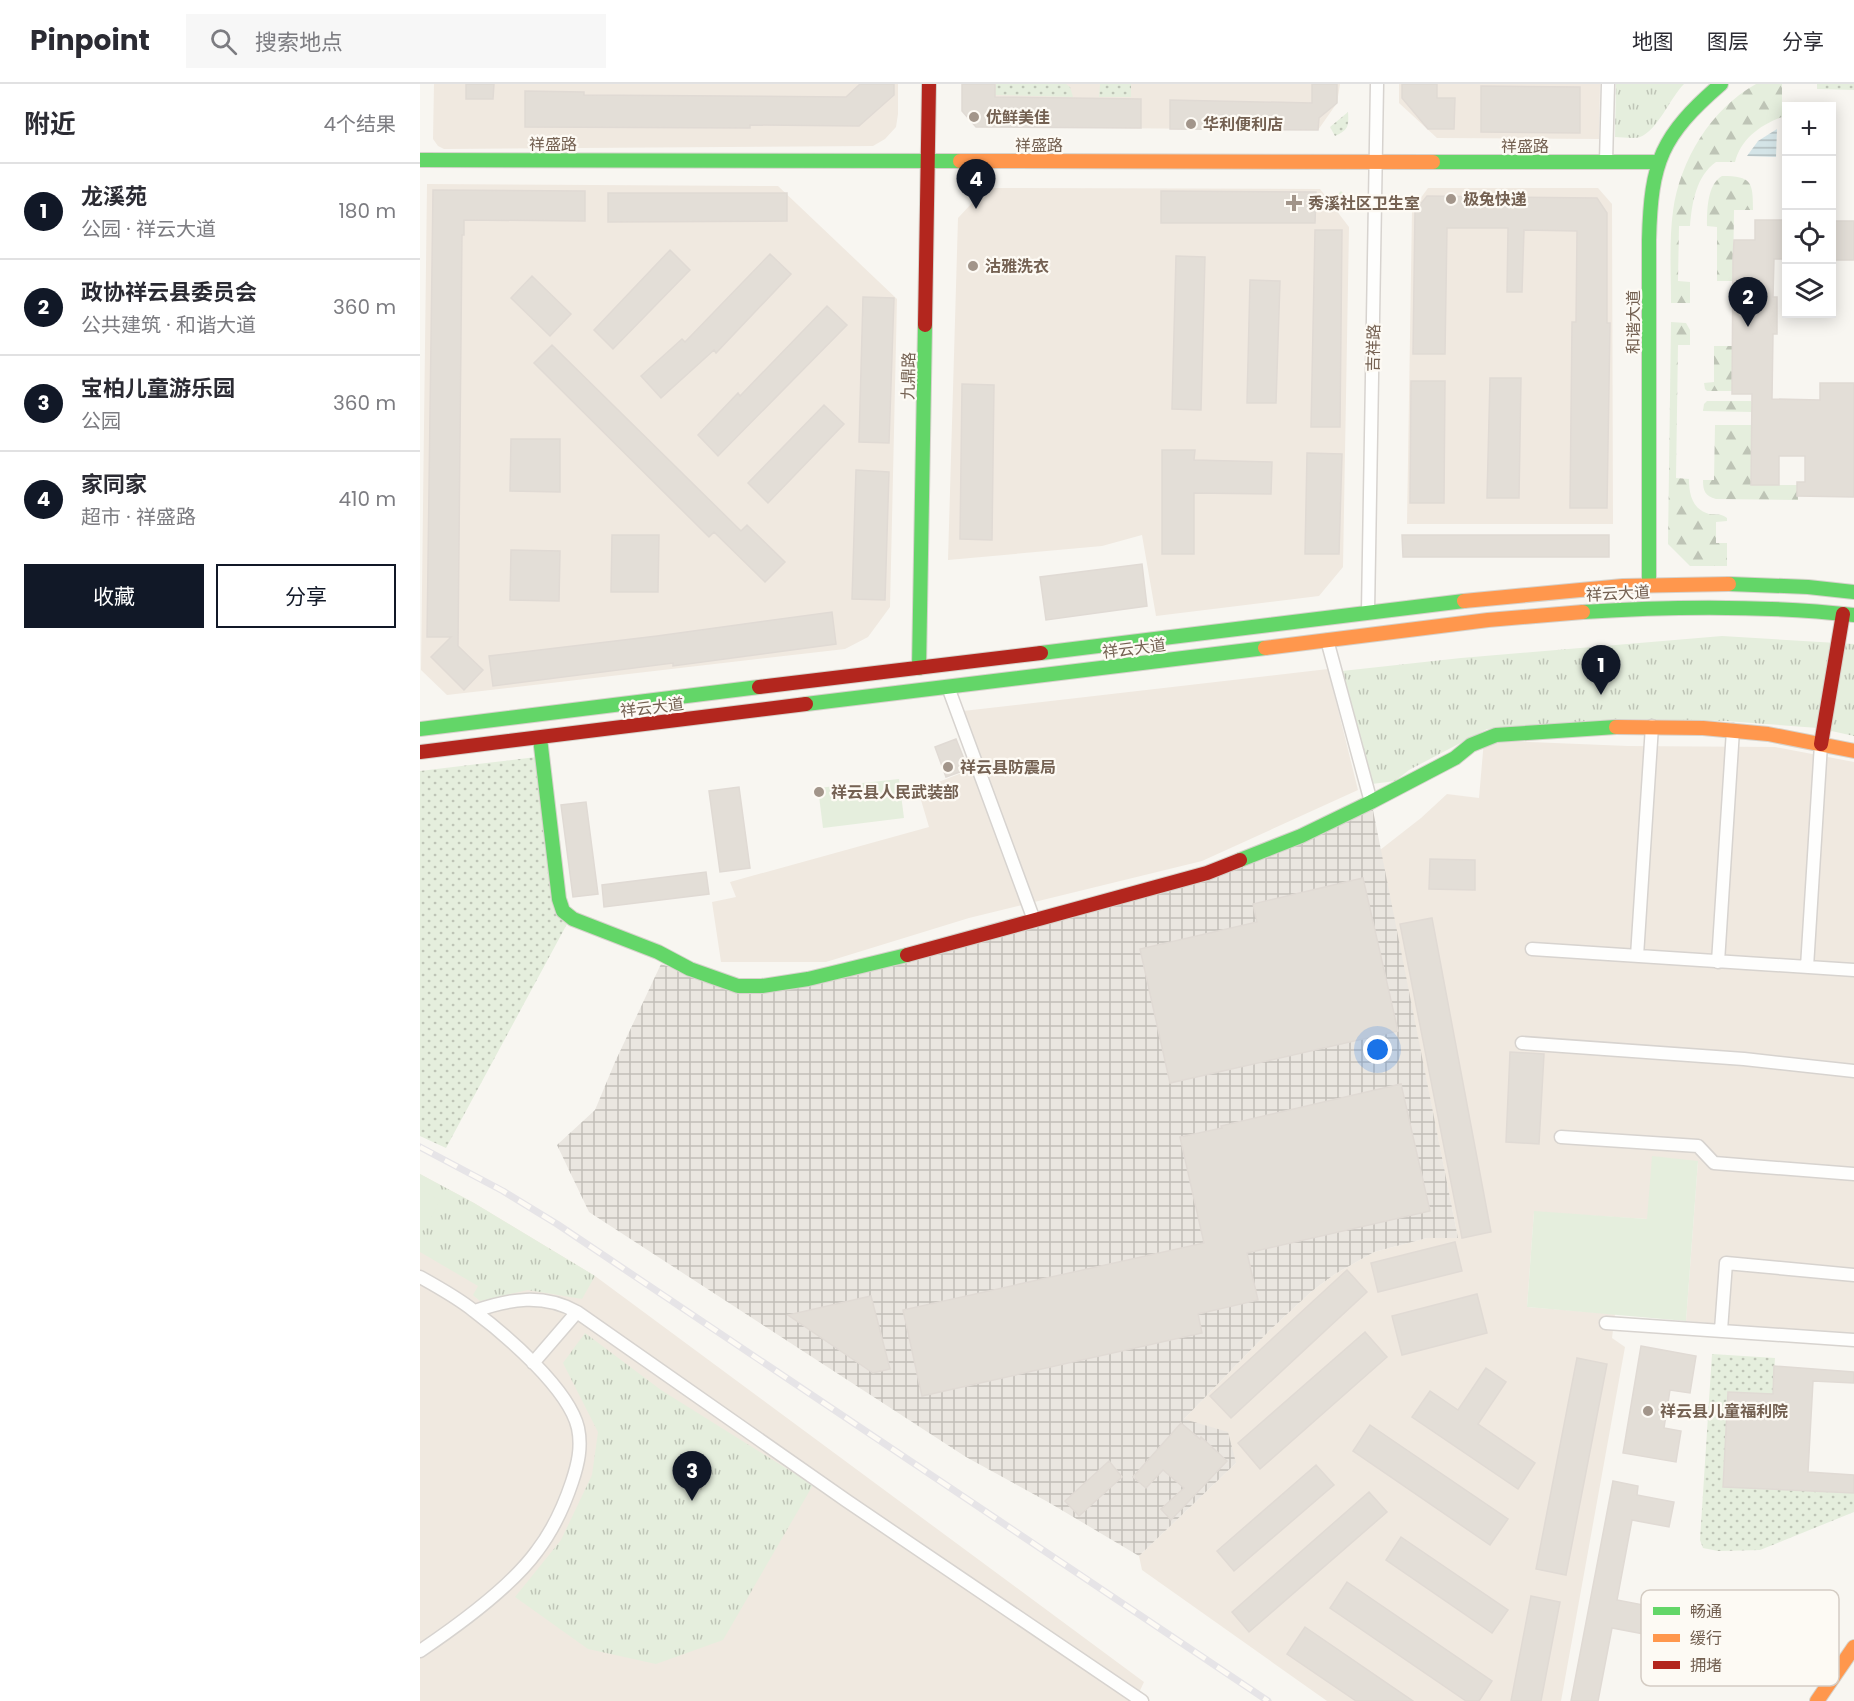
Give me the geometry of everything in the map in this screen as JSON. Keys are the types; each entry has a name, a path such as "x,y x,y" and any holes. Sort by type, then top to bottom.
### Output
{"main road":[{"name":"九鼎路","path":"920,691 929,84"},
{"name":"和谐大道","path":"1649,584 1649,316 1651,207 1654,178 1667,142 1721,84"},
{"name":"祥盛路","path":"420,160 1659,162"},
{"name":"祥云大道","path":"420,729 1569,589 1649,584 1748,584 1854,592"},
{"name":"祥云大道","path":"420,752 1488,620 1622,609 1747,607 1848,614"},
{"path":"1368,612 1370,635"},
{"path":"1821,744 1848,614"},
{"path":"540,738 559,899 563,911 573,919 658,952 690,969 738,986 768,986 808,979 908,955 1208,873 1301,836 1455,758 1471,745 1496,735 1564,729 1652,726 1733,730 1854,751"},
{"path":"1839,1670 1854,1647"},
{"path":"1818,1701 1828,1686"}],"street":[{"name":"吉祥路","path":"1368,612 1377,84"},
{"path":"1606,162 1608,84"},
{"path":"1327,640 1371,802"},
{"path":"948,687 1034,920"},
{"path":"1637,956 1652,726"},
{"path":"1718,962 1733,730"},
{"path":"1807,967 1821,744"},
{"path":"1532,949 1854,970"},
{"path":"1522,1043 1743,1059 1854,1071"},
{"path":"1561,1137 1698,1146 1714,1163 1854,1174"},
{"path":"1720,1330 1726,1263 1854,1275"},
{"path":"420,1277 475,1311 533,1363 570,1406 577,1423 580,1452 569,1489 548,1535 522,1568 465,1618 420,1651"},
{"path":"475,1311 498,1303 525,1298 556,1303 577,1312 1124,1696 1142,1701"},
{"path":"533,1363 577,1312"},
{"path":"1606,1323 1854,1340"}],"shaded area":[{"path":"434,84 898,84 898,114 896,127 885,139 873,146 444,149 438,146 433,139"},
{"path":"962,84 1340,84 1337,103 1318,130 976,127 962,111"},
{"path":"1399,84 1600,84 1599,139 1437,138 1399,103"},
{"path":"1777,129 1776,157 1747,156 1758,141"},
{"path":"427,184 778,186 897,299 890,607 868,637 845,649 447,695 421,670"},
{"path":"986,188 1320,189 1349,227 1343,567 1319,596 1156,616 1142,535 1102,546 948,560 958,218"},
{"path":"1428,188 1598,188 1612,204 1613,524 1407,524 1412,210"},
{"path":"1328,669 1358,790 1202,861 969,918 826,962 721,962 712,902 736,897 730,882 929,827 918,790 982,765 963,711"},
{"path":"1484,740 1628,746 1775,747 1854,762 1854,1337 1686,1321 1698,1161 1647,1219 1534,1212 1527,1307 1615,1314 1612,1338 1625,1347 1561,1701 1327,1701 1142,1570 1139,1556 1236,1463 1184,1419 1270,1330 1312,1291 1335,1274 1374,1252 1427,1238 1458,1238 1380,850 1447,794 1479,798"},
{"path":"1372,805 1458,1238 1427,1238 1374,1252 1335,1274 1312,1291 1270,1330 1184,1419 1228,1432 1236,1463 1139,1556 966,1457 589,1212 557,1145 595,1110 661,964 739,991 1071,914"},
{"path":"420,1174 474,1203 595,1276 1144,1682 1135,1701 420,1701"}],"green space":[{"path":"996,84 1066,84 1070,87 1073,97 995,95"},
{"path":"1100,84 1131,84 1131,97 1099,97"},
{"path":"1616,84 1684,84 1652,128 1640,137 1631,138 1615,137"},
{"path":"1756,84 1782,84 1782,117 1752,134 1742,146 1735,162 1716,162 1704,175 1696,191 1690,226 1679,226 1678,281 1690,282 1690,303 1671,303 1673,211 1683,173 1700,138 1725,107"},
{"path":"1817,84 1854,84 1854,90 1817,89"},
{"path":"1348,112 1347,127 1335,136 1330,127"},
{"path":"1722,176 1745,179 1749,182 1752,193 1753,210 1734,210 1733,281 1717,281 1717,227 1707,226 1708,206 1713,185"},
{"path":"1341,191 1354,205 1347,211 1334,198"},
{"path":"1671,322 1686,323 1690,330 1690,345 1678,345 1676,478 1689,479 1691,495 1699,509 1727,518 1727,521 1716,522 1716,543 1727,543 1727,566 1690,566 1668,544"},
{"path":"1714,346 1732,346 1732,391 1707,391 1705,389 1704,383 1714,382"},
{"path":"1707,401 1751,401 1752,412 1703,411"},
{"path":"1715,425 1751,425 1751,485 1797,485 1798,500 1716,499 1707,495 1703,480 1714,480"},
{"path":"1722,636 1854,644 1854,736 1818,728 1726,721 1631,719 1487,729 1409,770 1395,781 1372,784 1342,671 1461,658"},
{"path":"536,757 567,924 446,1148 420,1136 420,771"},
{"path":"899,779 904,818 823,828 818,788"},
{"path":"1652,1156 1698,1161 1686,1321 1527,1307 1534,1211 1647,1219"},
{"path":"420,1174 474,1203 595,1276 582,1299 528,1290 480,1301 473,1295 478,1286 420,1252"},
{"path":"420,1189 440,1201 423,1231 420,1229"},
{"path":"585,1333 661,1390 813,1485 723,1640 656,1664 588,1649 515,1597 561,1540 592,1475 598,1432 563,1363"},
{"path":"1712,1354 1775,1358 1773,1394 1728,1392 1723,1486 1854,1493 1854,1512 1760,1550 1718,1551 1703,1548 1700,1540"}],"building":[{"path":"466,84 494,84 493,99 466,99"},
{"path":"860,84 894,84 894,95 859,126 525,127 525,91 584,92 584,95 846,97"},
{"path":"962,84 995,84 995,97 1141,99 1141,128 976,127 962,111"},
{"path":"1312,84 1337,84 1337,103 1319,118 1318,130 1170,129 1170,100 1312,103"},
{"path":"1402,84 1437,84 1437,98 1455,98 1454,129 1428,129 1402,98"},
{"path":"1481,86 1580,87 1580,133 1481,132"},
{"path":"433,190 585,191 585,221 464,220 458,646 483,670 464,690 431,657 451,637 427,637"},
{"path":"1161,191 1316,192 1315,223 1161,223"},
{"path":"608,193 787,193 787,221 608,222"},
{"path":"1427,196 1597,198 1607,213 1607,323 1610,323 1607,508 1570,508 1572,322 1576,322 1577,231 1524,230 1522,292 1507,292 1508,228 1447,228 1445,354 1413,354 1415,211"},
{"path":"1755,220 1782,220 1782,259 1774,259 1773,297 1777,297 1777,334 1773,334 1772,399 1820,400 1820,383 1854,383 1854,497 1797,496 1797,482 1805,482 1805,456 1779,456 1779,485 1751,485 1752,394 1732,394 1733,259 1734,240 1755,240"},
{"path":"1836,221 1854,221 1854,260 1836,260"},
{"path":"1315,230 1342,230 1340,427 1311,427"},
{"path":"670,250 690,270 613,349 594,330"},
{"path":"770,254 791,274 716,353 714,350 661,398 641,376 682,339 685,342"},
{"path":"1176,256 1205,257 1201,410 1172,409"},
{"path":"532,276 571,314 550,336 511,298"},
{"path":"1250,280 1280,281 1276,403 1247,403"},
{"path":"863,297 894,298 889,443 859,442"},
{"path":"827,306 847,325 718,456 698,435 738,393 740,396"},
{"path":"552,345 741,531 747,525 785,562 765,582 714,532 709,537 534,363"},
{"path":"1490,378 1521,378 1519,498 1487,498"},
{"path":"1411,381 1445,381 1444,503 1410,503"},
{"path":"962,384 994,385 992,540 960,539"},
{"path":"824,405 844,424 768,503 748,483"},
{"path":"511,439 560,439 560,492 510,491"},
{"path":"1162,450 1195,450 1194,460 1272,462 1271,494 1194,493 1194,554 1162,554"},
{"path":"1307,453 1342,454 1339,554 1305,554"},
{"path":"856,470 889,472 885,600 852,599"},
{"path":"612,535 659,535 658,592 611,592"},
{"path":"1402,535 1609,535 1609,557 1403,557"},
{"path":"511,550 560,551 559,601 510,600"},
{"path":"1142,564 1147,606 1046,620 1040,577"},
{"path":"832,612 836,644 673,666 673,663 493,686 489,656"},
{"path":"956,739 968,769 946,777 935,747"},
{"path":"739,787 750,868 720,872 709,791"},
{"path":"586,802 598,894 573,897 561,805"},
{"path":"1430,859 1475,860 1475,890 1429,889"},
{"path":"706,872 709,894 604,907 602,885"},
{"path":"1363,878 1398,1031 1170,1083 1140,949 1257,922 1253,904"},
{"path":"1432,918 1491,1232 1462,1238 1400,924"},
{"path":"1510,1052 1544,1054 1539,1144 1506,1142"},
{"path":"1401,1084 1430,1211 1247,1253 1258,1300 1198,1314 1202,1333 922,1396 903,1310 1204,1243 1180,1137"},
{"path":"1455,1242 1462,1271 1378,1292 1371,1263"},
{"path":"1347,1270 1367,1292 1231,1418 1210,1396"},
{"path":"1477,1294 1487,1333 1402,1355 1392,1316"},
{"path":"871,1296 890,1369 873,1373 788,1315"},
{"path":"1365,1332 1387,1357 1260,1469 1238,1443"},
{"name":"祥云县儿童福利院","path":"1641,1346 1696,1356 1690,1393 1670,1390 1664,1428 1681,1431 1676,1462 1623,1453"},
{"path":"1577,1358 1607,1364 1566,1575 1536,1569"},
{"path":"1774,1366 1854,1372 1854,1383 1813,1381 1808,1472 1854,1475 1854,1493 1723,1487 1728,1392 1773,1394"},
{"path":"1486,1368 1506,1382 1478,1424 1535,1463 1518,1489 1412,1417 1430,1391 1458,1410"},
{"path":"1181,1423 1200,1439 1201,1437 1227,1461 1171,1520 1161,1509 1184,1488 1163,1470 1146,1488 1133,1477"},
{"path":"1370,1425 1508,1519 1490,1545 1353,1451"},
{"path":"1109,1461 1122,1477 1079,1516 1065,1501"},
{"path":"1316,1465 1334,1485 1234,1571 1217,1551"},
{"path":"1613,1481 1638,1486 1637,1495 1674,1502 1669,1527 1632,1520 1617,1600 1641,1605 1641,1634 1612,1628 1598,1701 1571,1701"},
{"path":"1369,1492 1387,1512 1249,1632 1232,1612"},
{"path":"1401,1537 1508,1610 1492,1633 1386,1560"},
{"path":"1347,1582 1492,1681 1479,1701 1466,1701 1330,1608"},
{"path":"1531,1596 1560,1602 1541,1701 1511,1701"},
{"path":"1305,1627 1413,1701 1356,1701 1287,1654"}],"railway":[{"path":"420,1147 503,1191 557,1224 1268,1701"}],"traffic: fast":[{"path":"1649,584 1649,240 1653,190 1663,152 1672,135 1701,102 1721,84"},
{"path":"420,160 960,161"},
{"path":"1433,162 1659,162"},
{"path":"919,668 925,325"},
{"path":"1729,584 1808,587 1854,592"},
{"path":"1041,653 1464,601"},
{"path":"1583,612 1718,608 1786,609 1854,615"},
{"path":"806,704 1265,648"},
{"path":"420,729 759,687"},
{"path":"1240,860 1301,836 1371,802 1455,758 1471,745 1496,735 1616,727"},
{"path":"540,738 559,899 563,911 573,919 658,952 690,969 738,986 762,986 808,979 907,955"}],"traffic: slow":[{"path":"960,161 1433,162"},
{"path":"1464,601 1623,586 1729,584"},
{"path":"1265,648 1488,620 1583,612"},
{"path":"1616,727 1703,728 1768,734 1854,751"},
{"path":"1839,1669 1854,1647"},
{"path":"1817,1701 1827,1686"}],"traffic: jam":[{"path":"925,325 929,84"},
{"path":"1821,744 1843,614"},
{"path":"759,687 1041,653"},
{"path":"420,752 806,704"},
{"path":"907,955 1207,873 1240,860"}],"place":[{"name":"优鲜美佳","path":"974,117"},
{"name":"华利便利店","path":"1191,124"},
{"name":"极兔快递","path":"1451,199"},
{"name":"秀溪社区卫生室","path":"1294,203"},
{"name":"家同家","path":"976,209"},
{"name":"沽雅洗衣","path":"973,266"},
{"name":"政协祥云县委员会","path":"1748,327"},
{"name":"龙溪苑","path":"1601,695"},
{"name":"祥云县防震局","path":"948,767"},
{"name":"祥云县人民武装部","path":"819,792"},
{"name":"祥云县儿童福利院","path":"1648,1411"},
{"name":"宝柏儿童游乐园","path":"692,1501"}]}
